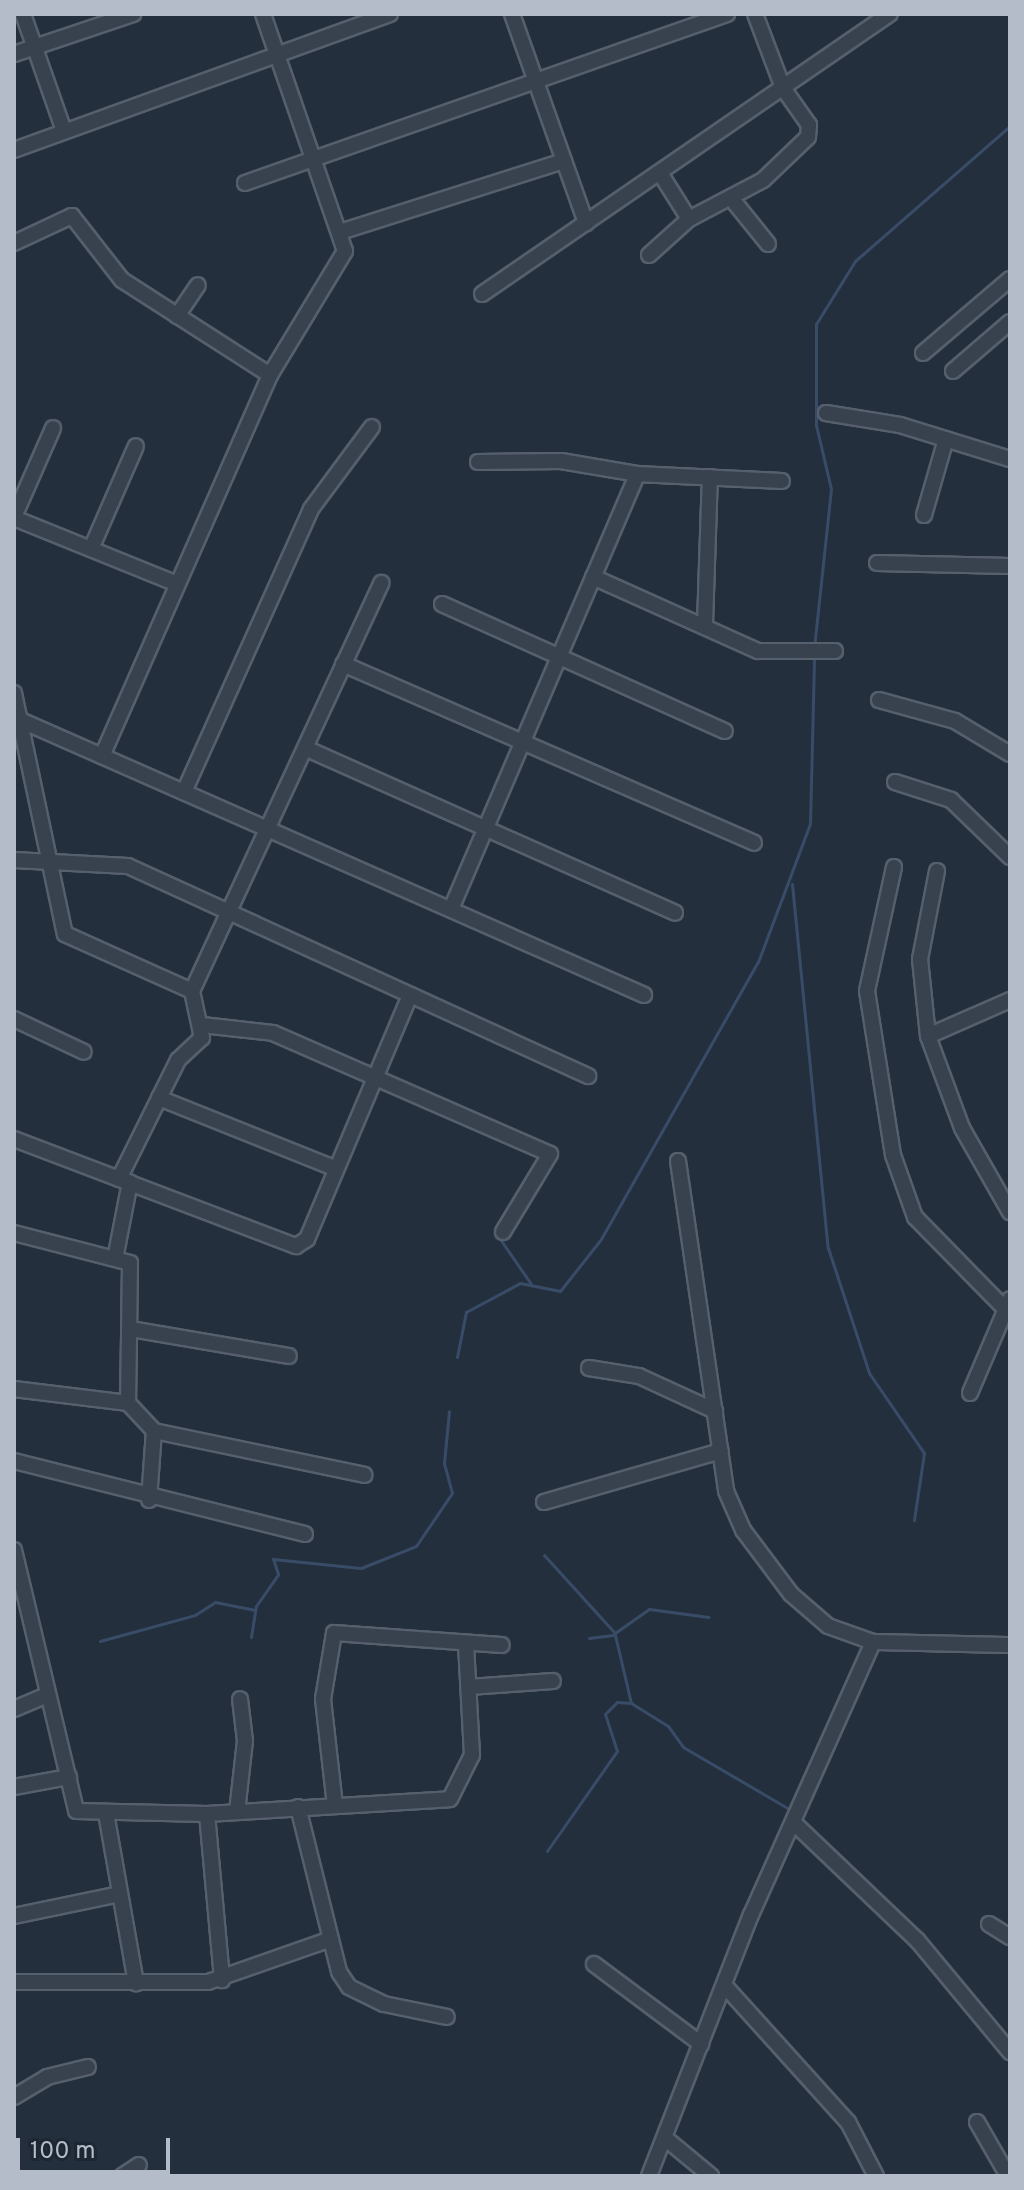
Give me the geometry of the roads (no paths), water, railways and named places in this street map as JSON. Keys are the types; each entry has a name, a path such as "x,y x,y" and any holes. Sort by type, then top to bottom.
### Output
{"street":[{"path":"23,14 64,131"},
{"path":"14,54 133,14"},
{"path":"102,756 270,375 334,278 345,251 263,14"},
{"path":"14,150 390,14"},
{"path":"512,14 586,223"},
{"path":"245,183 537,85 727,14"},
{"path":"649,255 689,219 763,180 808,137 809,125 783,88 755,14"},
{"path":"482,294 890,14"},
{"path":"340,232 564,161"},
{"path":"660,173 689,219"},
{"path":"731,198 768,244"},
{"path":"14,243 72,216 108,268 270,375"},
{"path":"923,353 1010,279"},
{"path":"177,316 198,285"},
{"path":"953,371 1010,322"},
{"path":"826,413 946,439 1010,459"},
{"path":"184,792 311,509 372,427"},
{"path":"53,428 14,517 177,584"},
{"path":"924,515 946,439"},
{"path":"91,549 136,446"},
{"path":"478,462 561,461 637,474 782,481"},
{"path":"451,909 637,474"},
{"path":"705,624 710,477"},
{"path":"877,563 1010,566"},
{"path":"593,577 705,624 758,651 835,651"},
{"path":"116,1254 124,1181 159,1098 182,1054 202,1038 202,1025 192,991 381,583"},
{"path":"442,604 725,731"},
{"path":"343,664 754,843"},
{"path":"14,693 65,934 192,991"},
{"path":"879,700 955,721 1010,754"},
{"path":"20,720 644,995"},
{"path":"305,748 675,913"},
{"path":"895,782 951,800 1010,857"},
{"path":"14,860 128,866 588,1076"},
{"path":"894,867 867,991 893,1155 915,1217 1008,1304 970,1393"},
{"path":"937,871 920,959 928,1036 962,1128 1010,1212"},
{"path":"14,1139 296,1246 307,1239 334,1168 410,995"},
{"path":"928,1036 1010,1000"},
{"path":"14,1019 84,1052"},
{"path":"202,1025 273,1033 550,1154 503,1232"},
{"path":"159,1098 334,1168"},
{"path":"678,1161 721,1451 733,1511 791,1594 828,1626 873,1642 1010,1645"},
{"path":"14,1233 116,1254 132,1272 128,1403"},
{"path":"131,1329 289,1356"},
{"path":"589,1368 639,1376 715,1411"},
{"path":"14,1389 128,1403 154,1431 364,1475"},
{"path":"149,1500 154,1431"},
{"path":"544,1502 721,1451"},
{"path":"14,1461 149,1500 305,1534"},
{"path":"14,1550 76,1811 207,1814 450,1799 472,1755 466,1645"},
{"path":"335,1806 323,1699 334,1633 466,1645 502,1645"},
{"path":"649,2176 724,1985 873,1642"},
{"path":"469,1687 553,1681"},
{"path":"14,1709 47,1695"},
{"path":"237,1812 245,1741 240,1699"},
{"path":"14,1787 69,1777"},
{"path":"298,1807 331,1939 349,1987 384,2004 447,2017"},
{"path":"106,1813 136,1983"},
{"path":"207,1814 222,1980"},
{"path":"794,1823 917,1940 1010,2052"},
{"path":"14,1916 120,1894"},
{"path":"989,1924 1010,1937"},
{"path":"14,1982 222,1980 331,1939"},
{"path":"594,1964 701,2044"},
{"path":"724,1985 848,2122 876,2176"},
{"path":"14,2097 47,2077 88,2067"},
{"path":"977,2122 1008,2176"},
{"path":"665,2138 711,2176"},
{"path":"122,2176 139,2165"}],"waterway":[{"path":"814,648 831,489 816,425 816,324 855,261 1010,126"},
{"path":"457,1357 466,1312 520,1283 560,1291 601,1239 758,962 810,824 814,655"},
{"path":"792,884 828,1248 869,1373 924,1453 914,1520"},
{"path":"500,1239 531,1284"},
{"path":"251,1637 256,1606 278,1574 273,1559 361,1568 416,1546 452,1493 444,1463 449,1411"},
{"path":"544,1555 615,1633 649,1609 708,1617"},
{"path":"100,1641 195,1615 215,1602 255,1610"},
{"path":"589,1638 615,1635 631,1703"},
{"path":"547,1851 617,1751 605,1714 617,1702 631,1703 668,1726 683,1747 791,1810"}]}
